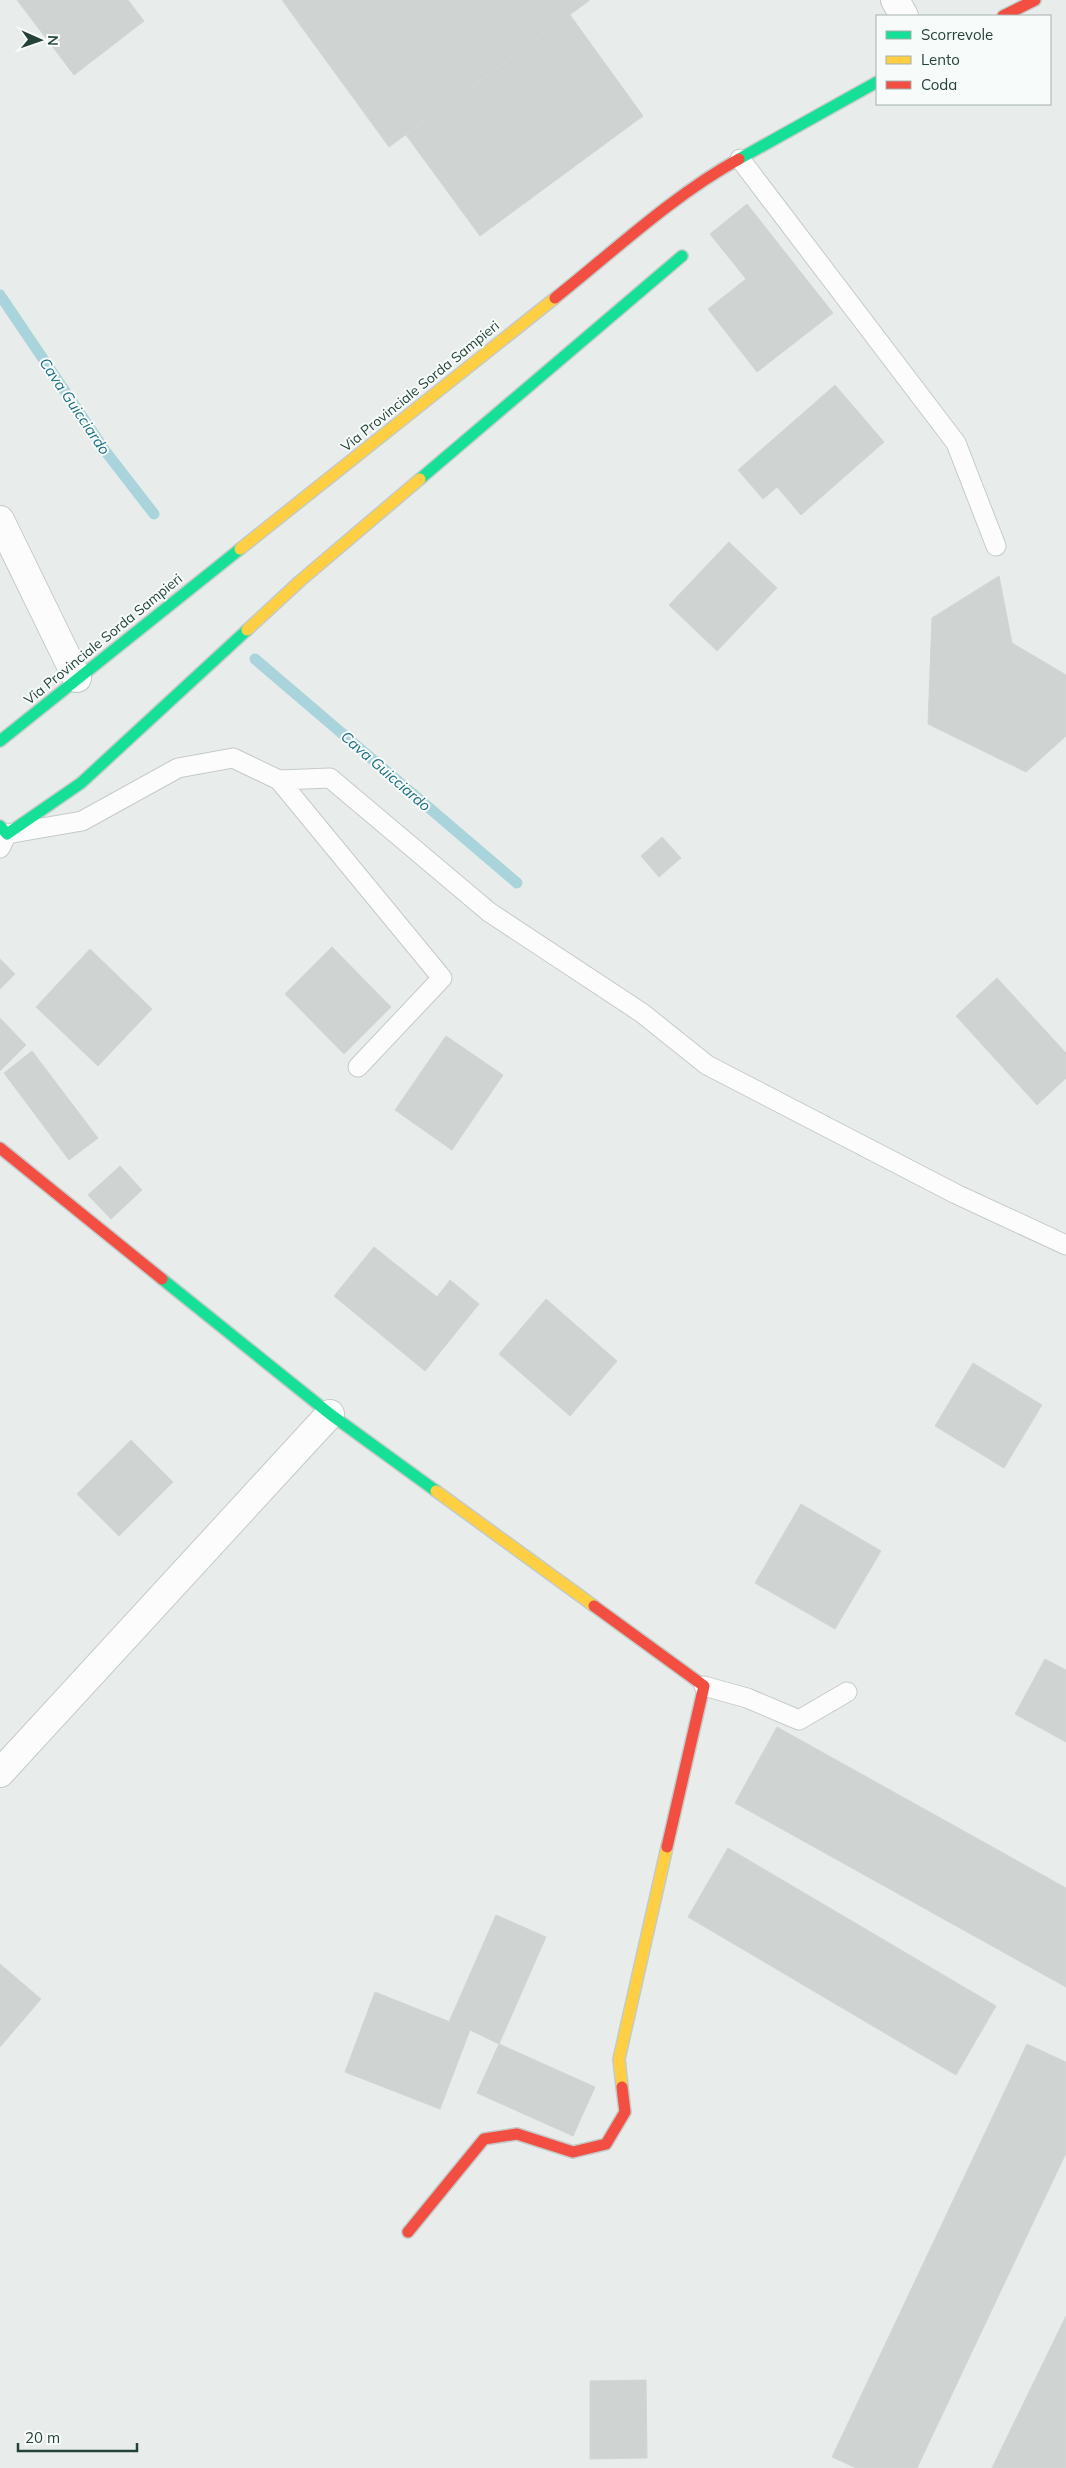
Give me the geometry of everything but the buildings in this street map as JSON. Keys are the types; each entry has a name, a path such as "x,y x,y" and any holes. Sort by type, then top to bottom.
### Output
{"street":[{"path":"895,0 903,15"},
{"path":"1005,15 1034,0"},
{"name":"Via Provinciale Sorda Sampieri","path":"0,741 674,203 719,170 876,83"},
{"path":"2,836 81,783 300,581 682,256"},
{"path":"0,520 77,678"},
{"path":"0,1148 330,1414 704,1686 619,2059 625,2112 606,2144 573,2152 517,2134 484,2139 408,2232"},
{"path":"0,1773 330,1414"}],"lane":[{"path":"740,159 956,443 996,546"},
{"path":"2,836 82,821 178,768 234,758 279,780 442,978 358,1067"},
{"path":"279,780 330,778 490,912 642,1013 707,1066 956,1194 1066,1245"},
{"path":"704,1686 747,1698 799,1720 847,1692"}],"waterway":[{"name":"Cava Guicciardo","path":"0,295 106,452 154,514"},
{"name":"Cava Guicciardo","path":"255,659 517,883"}],"traffic: fast":[{"path":"739,159 876,83"},
{"path":"420,479 682,256"},
{"path":"0,741 240,549"},
{"path":"0,826 7,834 81,783 247,630"},
{"path":"162,1279 330,1414 436,1491"}],"traffic: slow":[{"path":"240,549 555,298"},
{"path":"247,630 300,581 420,479"},
{"path":"436,1491 594,1606"},
{"path":"622,2087 619,2059 667,1847"}],"traffic: jam":[{"path":"1005,15 1035,0"},
{"path":"555,298 667,207 739,159"},
{"path":"0,1148 162,1279"},
{"path":"594,1606 704,1686 667,1847"},
{"path":"408,2232 484,2139 517,2134 573,2152 606,2144 625,2112 622,2087"}]}
